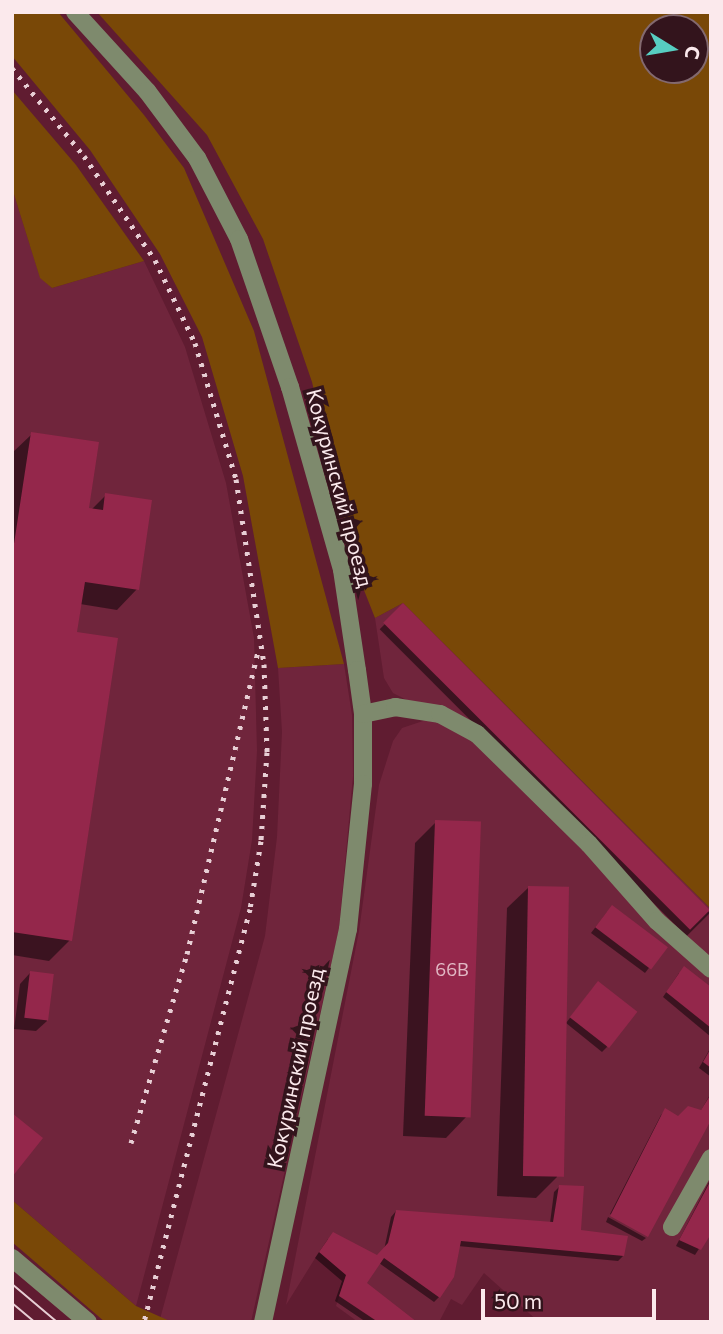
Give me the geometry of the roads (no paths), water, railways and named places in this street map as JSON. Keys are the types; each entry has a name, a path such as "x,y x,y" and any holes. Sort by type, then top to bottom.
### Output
{"street":[{"name":"Кокуринский проезд","path":"75,12 147,91 197,158 239,239 290,387 342,570 363,714 363,784 348,929 263,1322"},
{"path":"363,714 395,707 440,714 477,734 589,844 657,921 711,969"},
{"path":"672,1227 711,1158"},
{"path":"12,1258 88,1322"}],"tram line":[{"path":"12,1284 57,1322"},
{"path":"12,1303 35,1322"}],"railway":[{"path":"12,68 84,156 155,260 195,343 236,479 264,664 267,752 261,841 250,909 144,1322"},
{"path":"131,1143 187,954 258,652"}]}
